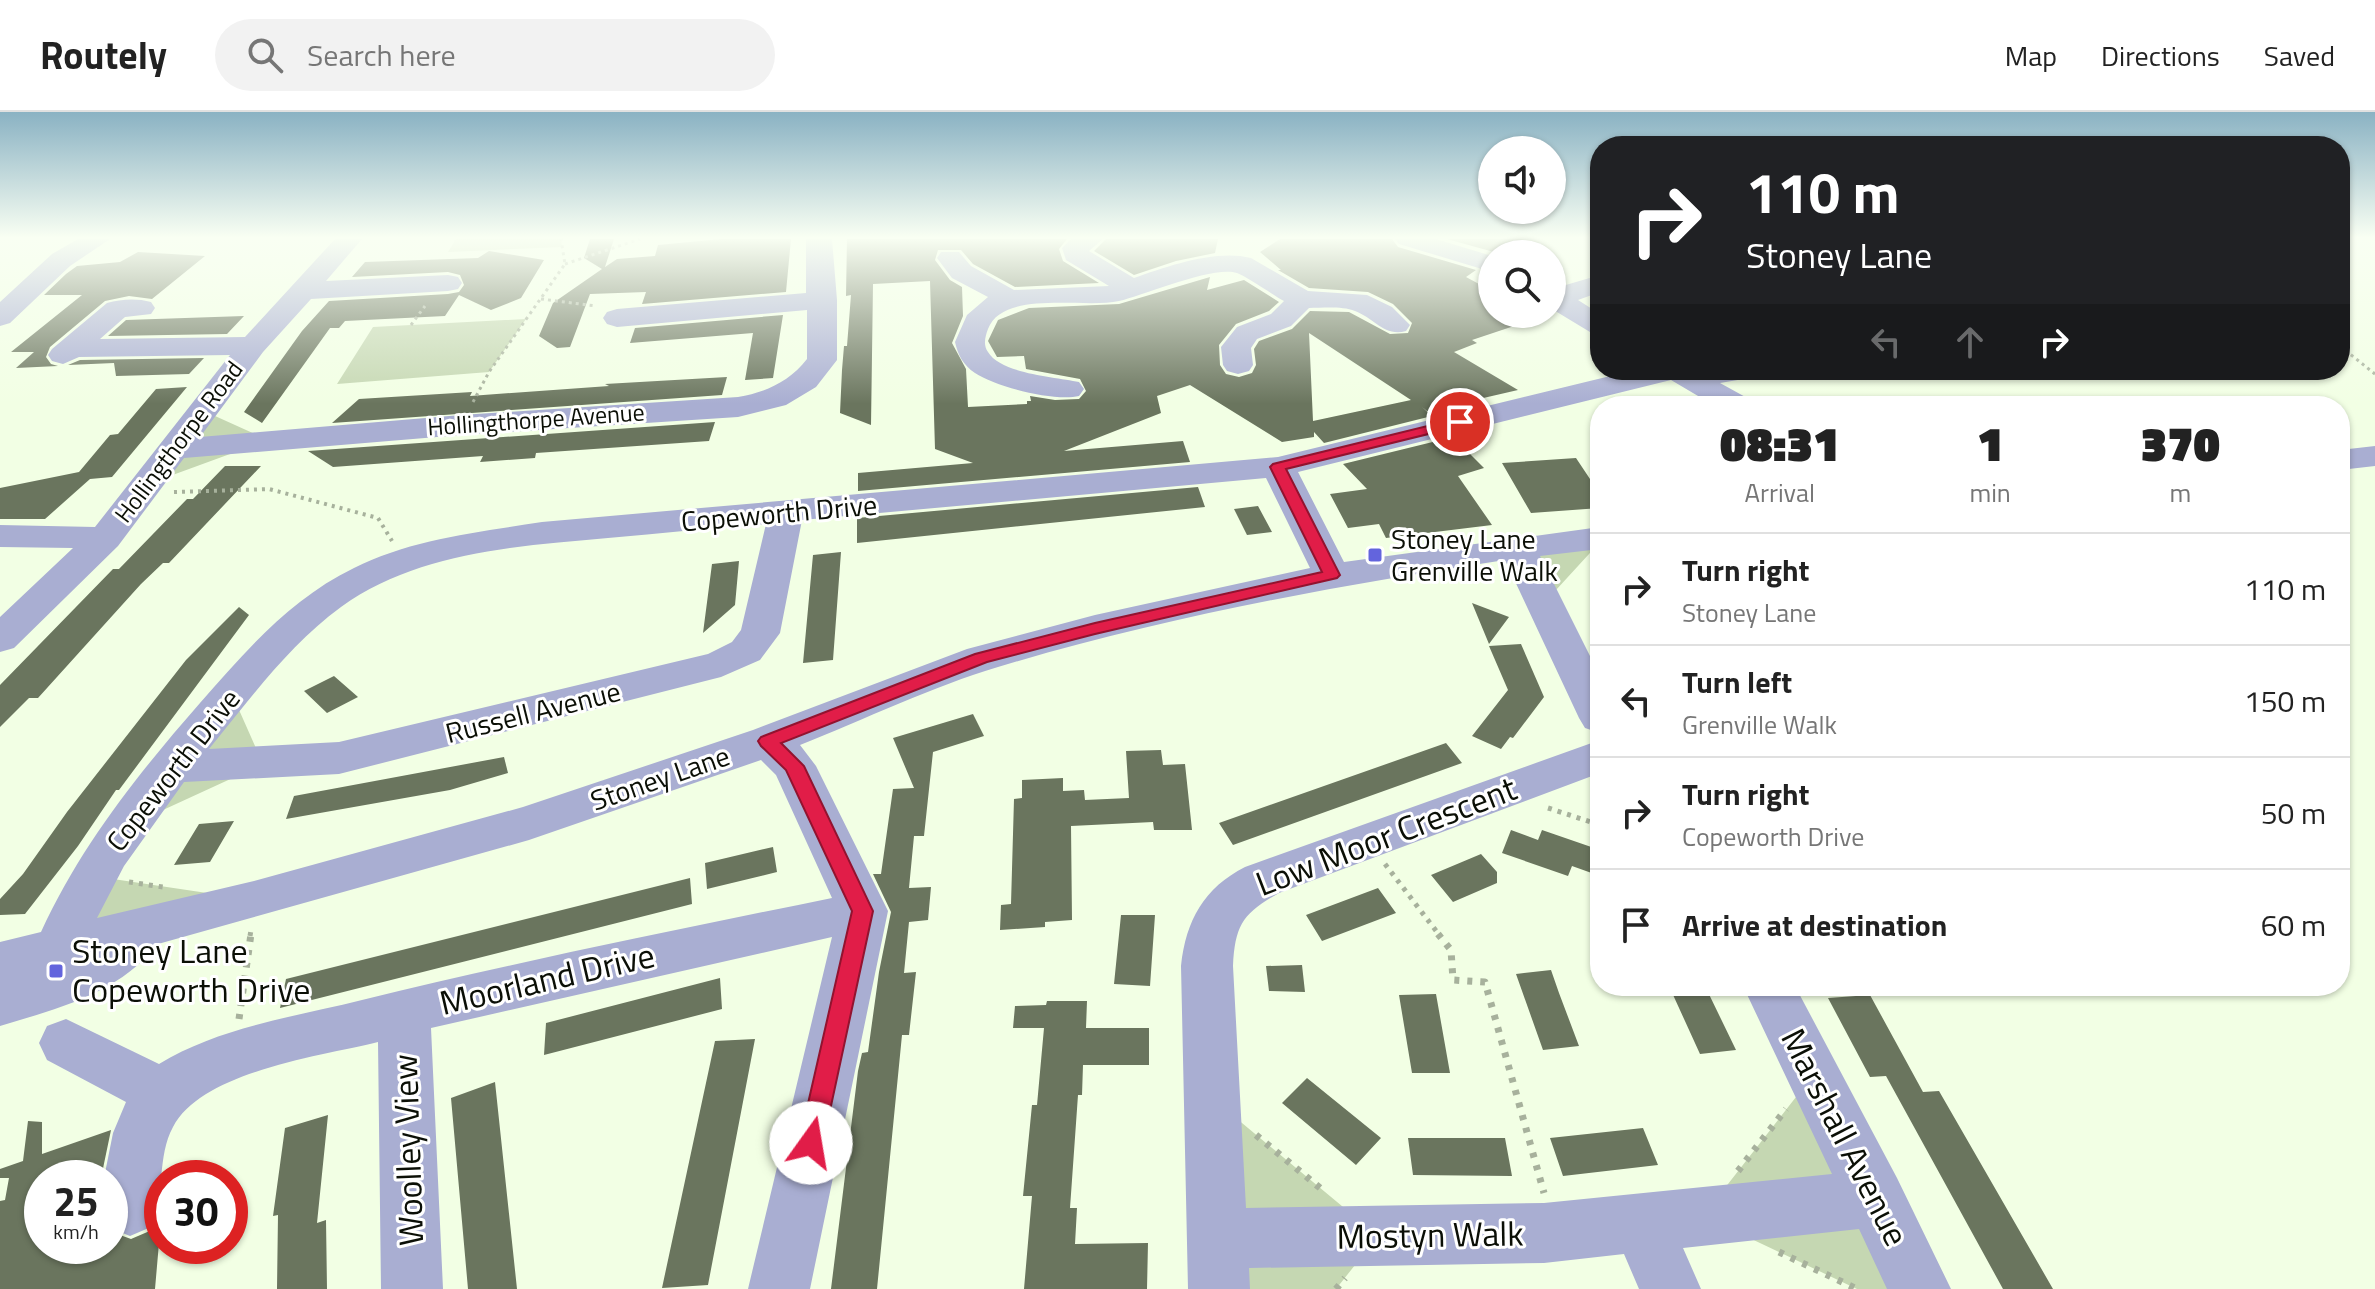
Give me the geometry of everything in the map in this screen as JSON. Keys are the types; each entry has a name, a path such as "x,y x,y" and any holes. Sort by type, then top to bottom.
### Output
{"street":[{"path":"0,317 25,294"},
{"name":"Hollingthorpe Road","path":"0,639 105,538 253,346 297,294"},
{"name":"Hollingthorpe Avenue","path":"175,449 461,425 738,407 767,402 792,392 810,377 822,360 823,294"},
{"path":"1002,294 1008,299"},
{"path":"1068,389 1000,387 972,350 971,340 977,321 1008,299 1115,294"},
{"path":"1292,294 1302,299 1357,301 1382,313 1399,328"},
{"path":"1238,371 1236,347 1247,333 1281,320 1302,299"},
{"path":"617,318 823,300"},
{"path":"1566,305 1590,320"},
{"name":"Hollingthorpe Road","path":"141,308 117,309 62,355 253,346"},
{"name":"Copeworth Drive","path":"60,946 93,876 171,766 269,647 306,614 352,583 404,562 472,545 542,533 1278,467 1645,380"},
{"path":"1693,380 1721,396"},
{"path":"2350,459 2375,456"},
{"path":"1278,467 1332,575"},
{"name":"Russell Avenue","path":"171,766 339,758 721,664 746,651 760,633 786,513"},
{"name":"Hollingthorpe Road","path":"0,536 105,538"},
{"name":"Stoney Lane","path":"0,963 254,900 529,823 768,741 981,658 1095,628 1332,575 1590,539"},
{"path":"1517,547 1590,697"},
{"path":"768,741 794,766 863,911 779,1289"},
{"name":"Low Moor Crescent","path":"1218,1264 1207,966 1208,940 1226,904 1241,890 1590,760"},
{"name":"Moorland Drive","path":"163,1094 200,1070 246,1053 404,1012 863,911"},
{"path":"0,1004 85,977 110,961 132,942 143,927"},
{"name":"Marshall Avenue","path":"1774,996 1920,1289"},
{"name":"Woolley View","path":"404,1012 412,1289"},
{"path":"66,1043 163,1094 140,1132 130,1207"},
{"name":"Mostyn Walk","path":"1218,1264 1378,1236 1550,1232 1876,1198"},
{"path":"1642,1224 1670,1289"}],"path":[{"path":"461,425 489,372 544,294"},
{"path":"541,299 617,318"},
{"path":"2350,354 2375,374"},
{"path":"141,493 269,489 365,514 378,518 404,562"},
{"path":"1367,841 1451,950 1453,980 1485,982 1547,1205 1550,1232"},
{"path":"246,1053 236,1040 254,900"},
{"path":"1212,1098 1330,1196"},
{"path":"1336,1289 1378,1236"}],"green space":[{"path":"526,319 489,372 337,384 373,327"},
{"path":"204,411 268,440 148,484"},
{"path":"1590,543 1590,553 1545,602 1517,547"},
{"path":"232,694 263,764 126,827"},
{"path":"93,876 254,900 60,946"},
{"path":"1814,1074 1920,1289 1857,1289 1703,1216"},
{"path":"1212,1098 1378,1236 1336,1289 1219,1289"}],"building":[{"path":"158,294 152,299 129,296 105,301 50,347 46,357 51,364 58,366 16,368 34,352 11,352 82,295 44,295"},
{"path":"448,294 523,294 521,298 491,310 459,295 445,316 345,321 339,328 330,328 262,423 244,412 302,331 329,301"},
{"path":"566,294 592,294 570,347 557,348 539,336 553,303"},
{"path":"645,294 763,294 642,304"},
{"path":"846,294 873,294 871,425 840,413 844,346 847,346 851,295"},
{"path":"930,294 962,294 963,316 952,343 966,369 968,407 1027,404 1031,401 1030,396 1055,400 1079,399 1086,391 1080,379 1026,369 1024,356 997,357 988,341 998,320 1029,308 1119,304 1153,294 1266,294 1279,302 1269,311 1236,324 1219,345 1220,365 1226,374 1239,377 1252,373 1256,365 1254,349 1259,341 1292,329 1310,311 1349,312 1390,334 1408,333 1412,323 1393,304 1372,294 1478,294 1478,328 1508,328 1472,340 1477,343 1454,352 1518,390 1427,411 1422,407 1432,416 1324,443 1314,432 1314,437 1282,442 1190,385 1157,396 1161,413 1064,451 1183,441 1190,462 858,491 858,473 973,463 935,449","holes":["1309,333 1411,400 1313,421"]},
{"path":"783,315 773,378 745,380 753,333 630,343 635,328"},
{"path":"244,316 227,334 108,336 126,320"},
{"path":"204,358 189,374 116,376 114,363 68,365 80,360"},
{"path":"727,377 722,395 332,423 359,399 472,392 470,396"},
{"path":"187,387 112,477 90,479 45,519 0,519 0,488 79,472 110,435 118,434 156,389"},
{"path":"715,422 709,441 536,453 535,458 480,462 483,456 333,467 308,451"},
{"path":"1453,437 1484,468 1458,476 1492,525 1386,538 1379,524 1348,528 1330,494 1367,489 1343,464"},
{"path":"1576,458 1590,479 1590,509 1531,513 1502,463"},
{"path":"225,466 261,466 169,563 163,563 141,584 38,698 29,698 0,727 0,685 113,569 119,569 187,499 193,499"},
{"path":"1198,487 1205,507 857,543 857,518"},
{"path":"1258,506 1272,532 1247,535 1234,509"},
{"path":"841,552 833,660 803,663 813,555"},
{"path":"739,561 735,605 703,633 712,564"},
{"path":"1472,603 1509,617 1489,644"},
{"path":"239,607 249,615 116,790 78,846 25,914 0,915 0,899 23,874 67,812 186,660"},
{"path":"1521,644 1544,697 1501,749 1472,736 1508,690 1489,646"},
{"path":"334,676 358,697 327,713 304,691"},
{"path":"973,714 984,736 933,752 924,836 914,836 909,888 931,887 928,920 909,922 904,973 916,972 909,1035 902,1035 877,1289 831,1289 858,1071 862,1053 868,1052 891,912 873,874 881,874 893,789 914,788 893,738"},
{"path":"1446,743 1462,763 1233,845 1219,823"},
{"path":"1161,750 1163,765 1185,764 1192,830 1154,830 1153,822 1071,826 1072,920 1045,922 1045,927 1000,930 1001,905 1011,904 1014,799 1022,798 1022,780 1063,778 1063,791 1084,790 1085,800 1129,798 1126,751"},
{"path":"504,757 508,773 450,790 286,819 294,796"},
{"path":"234,821 210,862 174,865 199,824"},
{"path":"1511,830 1538,840 1542,830 1590,847 1590,872 1572,866 1568,876 1502,853"},
{"path":"773,847 777,872 707,889 705,863"},
{"path":"1481,854 1497,872 1497,883 1453,902 1431,875"},
{"path":"690,878 692,904 280,1008 286,979"},
{"path":"1378,888 1396,913 1322,941 1306,915"},
{"path":"1121,915 1155,915 1150,986 1114,984"},
{"path":"1302,965 1305,992 1269,991 1266,966"},
{"path":"1551,970 1579,1046 1543,1050 1516,974"},
{"path":"720,978 722,1009 544,1055 546,1023"},
{"path":"1436,994 1450,1073 1412,1073 1399,995"},
{"path":"1674,996 1710,996 1736,1050 1700,1054"},
{"path":"1871,996 1923,1092 1939,1091 2053,1289 2003,1289 1886,1076 1870,1077 1828,998"},
{"path":"1047,1001 1087,1001 1086,1028 1149,1028 1149,1065 1083,1065 1070,1208 1077,1208 1075,1244 1148,1243 1147,1289 1024,1289 1032,1196 1023,1196 1032,1105 1037,1105 1044,1028 1013,1028 1015,1006 1046,1005"},
{"path":"755,1039 708,1285 662,1288 715,1041"},
{"path":"1307,1078 1381,1138 1356,1165 1282,1103"},
{"path":"495,1082 517,1289 468,1289 451,1098"},
{"path":"328,1115 317,1223 326,1220 327,1289 277,1289 278,1215 273,1216 285,1128"},
{"path":"28,1121 42,1122 42,1154 111,1130 105,1160 24,1160 24,1264 128,1264 128,1238 144,1233 144,1264 157,1264 155,1289 0,1289 0,1201 5,1200 9,1178 0,1178 0,1169 23,1161"},
{"path":"1643,1128 1658,1165 1563,1176 1550,1138"},
{"path":"1408,1138 1505,1138 1512,1176 1413,1175"}],"place":[{"name":"Stoney Lane Grenville Walk","path":"1375,555"},
{"name":"Stoney Lane Copeworth Drive","path":"56,971"}],"route":[{"path":"811,1143 863,911 794,766 768,741 981,658 1095,628 1332,575 1278,467 1460,422"}]}
